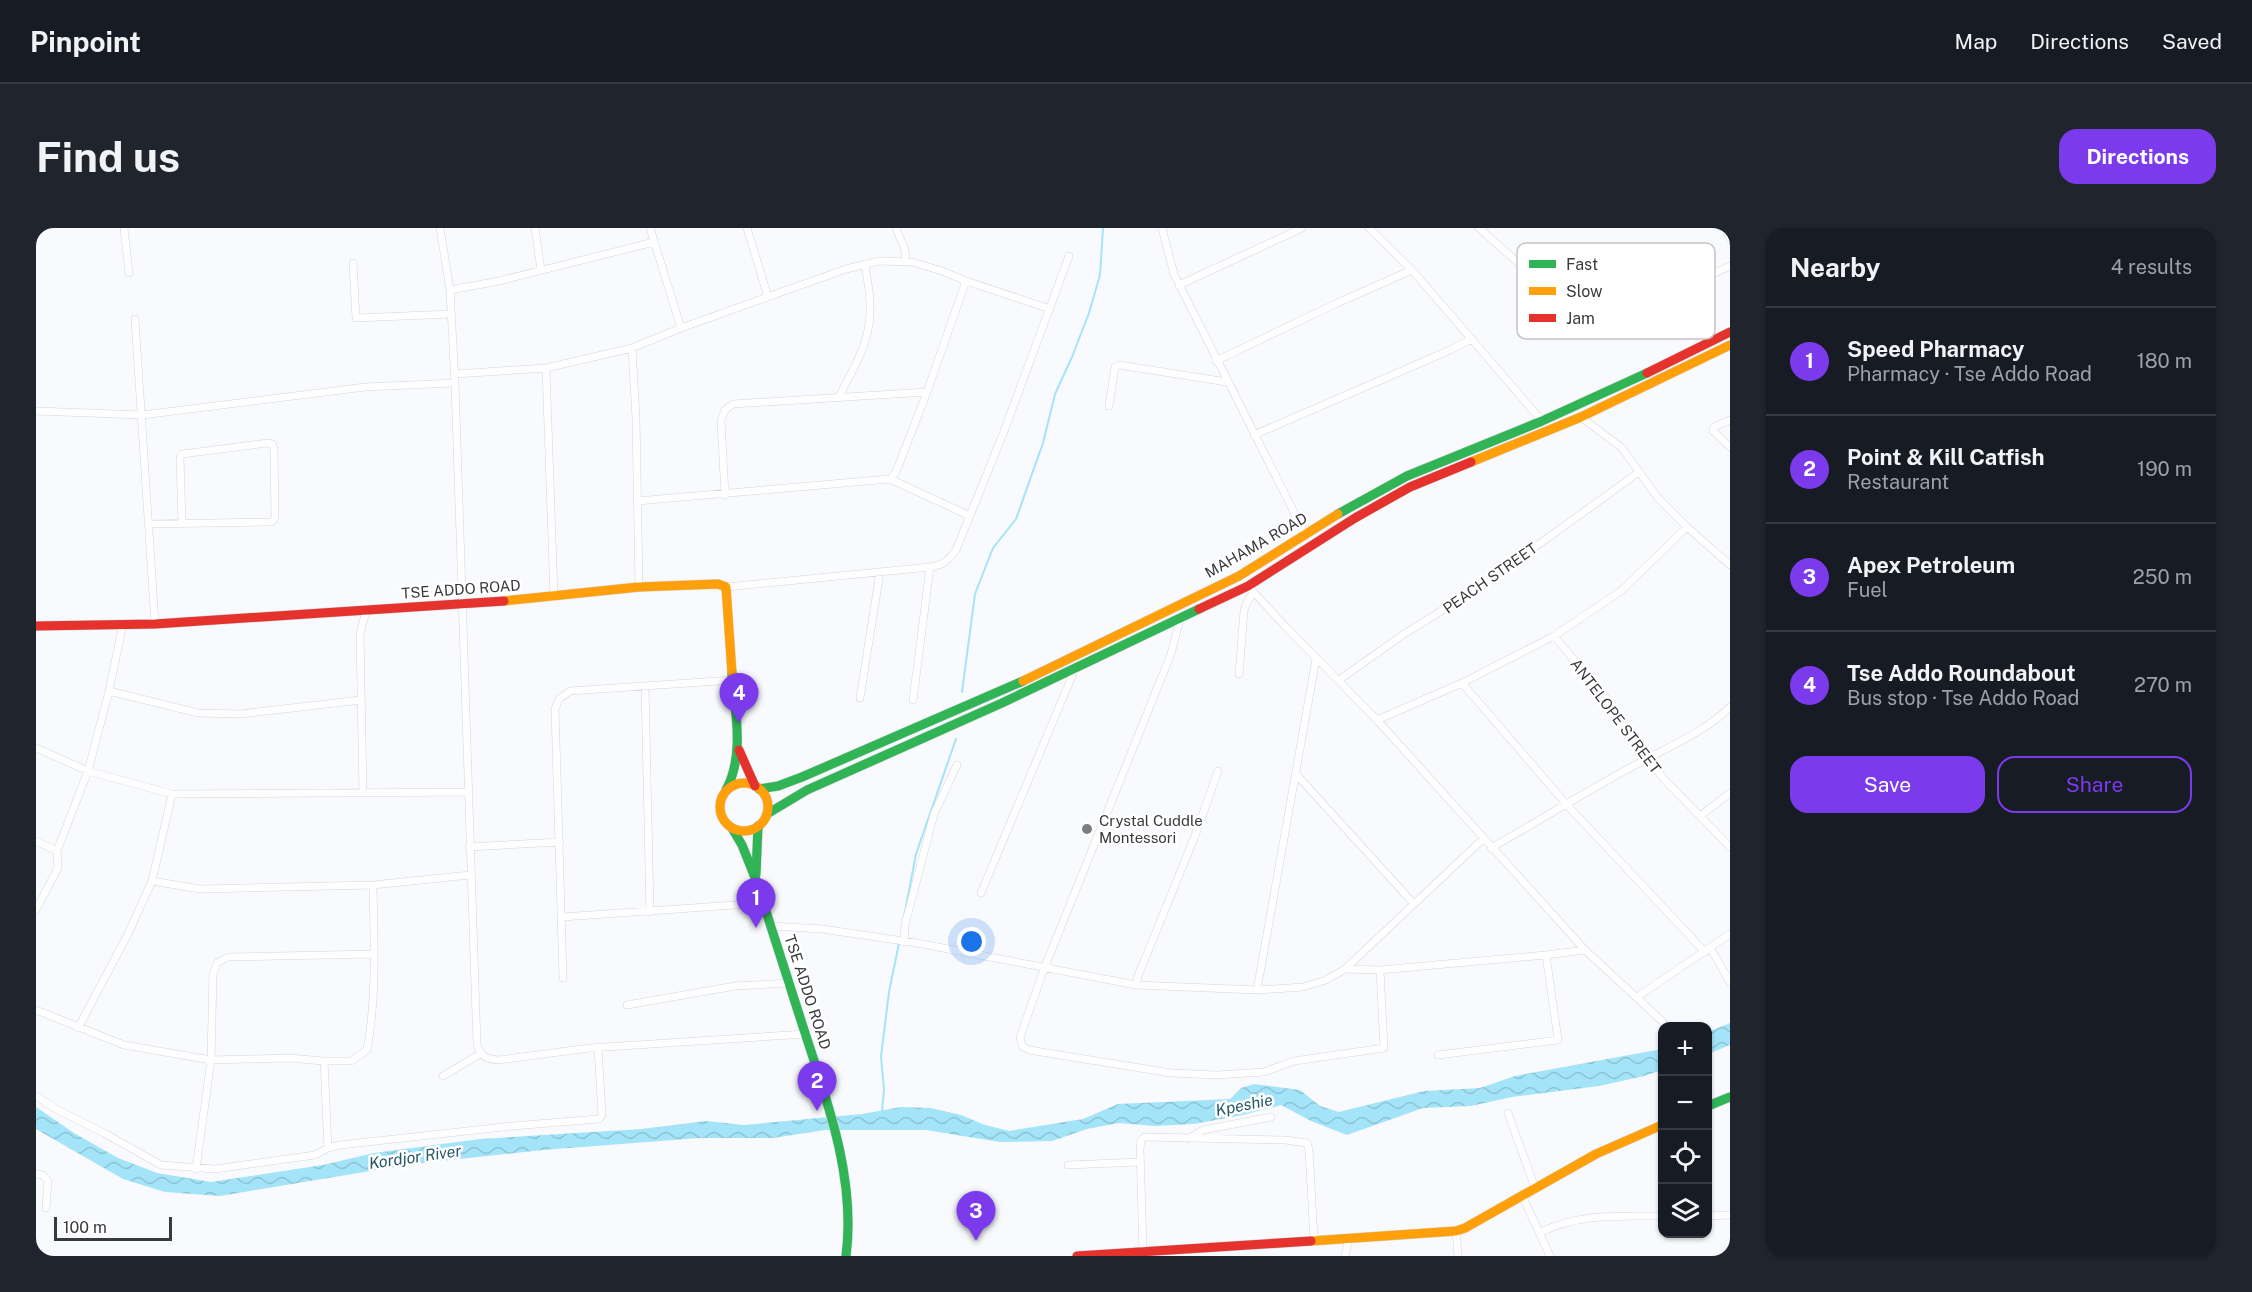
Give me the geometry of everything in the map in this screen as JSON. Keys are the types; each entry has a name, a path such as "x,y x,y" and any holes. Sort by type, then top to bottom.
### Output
{"street":[{"path":"124,228 129,273"},
{"path":"440,228 450,290 455,379 470,875 477,1045 480,1054 487,1059 499,1060 598,1047 806,1034"},
{"path":"535,228 541,270"},
{"path":"650,228 681,328"},
{"path":"747,228 768,297"},
{"path":"896,228 905,250 906,262"},
{"path":"1162,228 1179,285 1305,534"},
{"path":"1179,285 1302,228"},
{"path":"1369,228 1412,270 1542,421"},
{"path":"1479,228 1517,262"},
{"path":"1724,228 1730,238"},
{"path":"450,290 499,281 654,242"},
{"path":"738,748 768,805 767,814 758,826 741,831 725,823 720,806 732,778 738,748 726,587 930,567 941,565 949,560 956,550 970,516 1069,256"},
{"path":"36,411 142,415 365,387 546,368 632,348 768,297 879,261 906,262 942,271 1050,309"},
{"path":"353,263 356,318 451,314"},
{"path":"838,397 863,348 869,324 869,289 865,264"},
{"path":"1715,273 1730,266"},
{"path":"1216,361 1412,270"},
{"path":"890,479 896,472 927,393 966,281"},
{"path":"135,319 155,624"},
{"name":"MAHAMA ROAD","path":"757,787 778,786 802,777 1000,692 1239,576 1305,534 1407,476 1542,421 1730,332"},
{"path":"1254,435 1472,339"},
{"name":"MAHAMA ROAD","path":"767,814 807,790 1180,619 1251,589 1355,518 1410,487 1581,417 1730,345"},
{"path":"632,348 636,418 639,587"},
{"path":"1109,406 1113,373 1115,367 1119,365 1227,382"},
{"path":"546,368 554,597"},
{"path":"725,495 721,421 725,410 733,404 927,393"},
{"path":"1581,417 1622,448 1658,498 1687,528 1730,565"},
{"path":"1730,420 1714,427 1713,431 1730,447"},
{"path":"148,524 182,524 273,521 275,517 274,448 272,444 182,454 180,458 182,524"},
{"name":"PEACH STREET","path":"1339,680 1404,634 1477,589 1639,472"},
{"path":"637,501 890,479 970,516"},
{"path":"1377,720 1462,683 1554,636 1621,591 1687,528"},
{"path":"913,700 930,567"},
{"path":"860,698 880,572"},
{"name":"TSE ADDO ROAD","path":"36,626 155,624 462,605 639,587 718,584 726,587"},
{"path":"1239,674 1244,611 1251,589 1377,720 1585,950 1663,1022"},
{"path":"363,793 360,634 366,611"},
{"path":"1180,619 1171,654 1044,969 1020,1037 1022,1046 1029,1050 1091,1061 1171,1073 1211,1075 1264,1072 1294,1061 1384,1048 1380,970"},
{"path":"36,910 58,868 57,851 88,771 109,691 123,624"},
{"name":"ANTELOPE STREET","path":"1554,636 1612,705 1630,740 1648,758 1662,777 1730,847"},
{"path":"1257,990 1316,659"},
{"path":"981,892 1075,669"},
{"path":"563,978 555,709 560,699 570,691 733,680"},
{"path":"1462,683 1567,805 1708,950 1730,982"},
{"path":"645,686 650,912"},
{"path":"109,691 198,713 240,714 361,700"},
{"path":"1491,848 1648,758 1686,740 1719,717 1730,706"},
{"path":"36,748 88,771 172,794 468,792"},
{"path":"904,941 905,925 934,814 957,765"},
{"path":"1136,984 1195,837 1218,771"},
{"path":"1296,774 1414,904"},
{"path":"726,790 740,783 757,787"},
{"path":"1700,816 1730,793"},
{"path":"78,1028 127,936 152,881 172,794"},
{"name":"TSE ADDO ROAD","path":"756,880 758,826"},
{"name":"TSE ADDO ROAD","path":"732,828 742,845 764,903 836,1132 848,1220 846,1256"},
{"path":"771,926 904,941 1044,969 1136,984 1257,990 1303,987 1326,980 1345,969 1483,839"},
{"path":"36,841 57,851"},
{"path":"469,847 560,842"},
{"path":"152,881 200,889 373,885 470,875"},
{"path":"36,1010 124,1045 211,1060 280,1058 351,1061 367,1050 372,1022 373,885"},
{"path":"562,917 764,903"},
{"path":"1637,997 1730,934"},
{"path":"1345,969 1380,970 1585,950"},
{"path":"196,1169 211,1060 213,974 217,963 228,957 374,954"},
{"path":"1438,1055 1558,1040 1546,955"},
{"path":"627,1005 735,986 790,983"},
{"path":"36,1096 161,1165 215,1169 315,1155 328,1148 512,1125 599,1119 602,1115 598,1047"},
{"path":"444,1076 480,1054"},
{"path":"324,1061 328,1148"},
{"path":"1712,1104 1730,1097"},
{"path":"1508,1113 1534,1188"},
{"path":"1188,1139 1203,1130 1270,1117"},
{"path":"1077,1256 1143,1252 1218,1252 1314,1240 1456,1231 1596,1154 1658,1127"},
{"path":"1143,1252 1140,1162 1141,1140 1145,1137 1285,1140 1307,1143 1314,1240"},
{"path":"1068,1165 1140,1162"},
{"path":"36,1174 44,1175 48,1181 46,1208"},
{"path":"1522,1195 1550,1256"},
{"path":"1712,1216 1730,1215"},
{"path":"1539,1233 1558,1224 1576,1220 1607,1216 1658,1216"},
{"path":"1456,1231 1458,1256"},
{"path":"1345,1256 1349,1238"}],"water":[{"path":"1730,1023 1730,1045 1712,1052 1712,1030"},
{"path":"1658,1050 1658,1071 1644,1076 1599,1086 1512,1097 1471,1106 1423,1108 1347,1135 1311,1121 1281,1105 1194,1124 1155,1126 1119,1123 1087,1129 1052,1141 1000,1142 926,1130 825,1130 773,1138 699,1138 543,1150 413,1164 220,1196 165,1192 123,1179 36,1129 36,1107 74,1133 118,1158 157,1173 211,1182 323,1165 374,1153 480,1139 641,1129 706,1121 744,1125 862,1114 901,1107 931,1108 1009,1131 1083,1119 1118,1104 1230,1099 1241,1088 1254,1084 1300,1090 1320,1106 1339,1112 1424,1091 1480,1088 1515,1076"}],"waterway":[{"path":"962,692 975,594 993,548 1016,519 1043,443 1055,394 1089,313 1100,275 1103,228"},
{"path":"904,917 916,854 956,739"},
{"path":"882,1113 884,1089 881,1057 889,992 899,943"}],"traffic: fast":[{"path":"1338,514 1407,476 1542,421 1647,373"},
{"path":"767,814 807,790 1002,703 1199,609"},
{"path":"726,790 732,776 737,748 732,673"},
{"path":"759,789 778,786 802,777 1023,681"},
{"path":"756,874 758,826"},
{"path":"732,828 742,845 756,880 831,1114 847,1199 846,1256"},
{"path":"1712,1104 1730,1097"}],"traffic: slow":[{"path":"1471,462 1581,417 1730,345"},
{"path":"1023,681 1239,576 1338,514"},
{"path":"504,601 639,587 718,584 726,587 732,673"},
{"path":"744,783 761,790 768,807 761,824 744,831 727,824 720,807 727,790 744,783"},
{"path":"1311,1241 1456,1231 1596,1154 1658,1127"}],"traffic: jam":[{"path":"1647,373 1730,332"},
{"path":"1199,609 1248,586 1355,518 1410,487 1471,462"},
{"path":"36,626 155,624 504,601"},
{"path":"739,750 755,786"},
{"path":"1077,1256 1311,1241"}],"place":[{"name":"Tse Addo Roundabout","path":"739,723"},
{"name":"Crystal Cuddle Montessori","path":"1087,829"},
{"name":"Speed Pharmacy","path":"756,928"},
{"name":"Point & Kill Catfish","path":"817,1111"},
{"name":"Apex Petroleum","path":"976,1241"}],"water label":[{"name":"Kpeshie","path":"1244,1105"},
{"name":"Kordjor River","path":"415,1157"}]}
